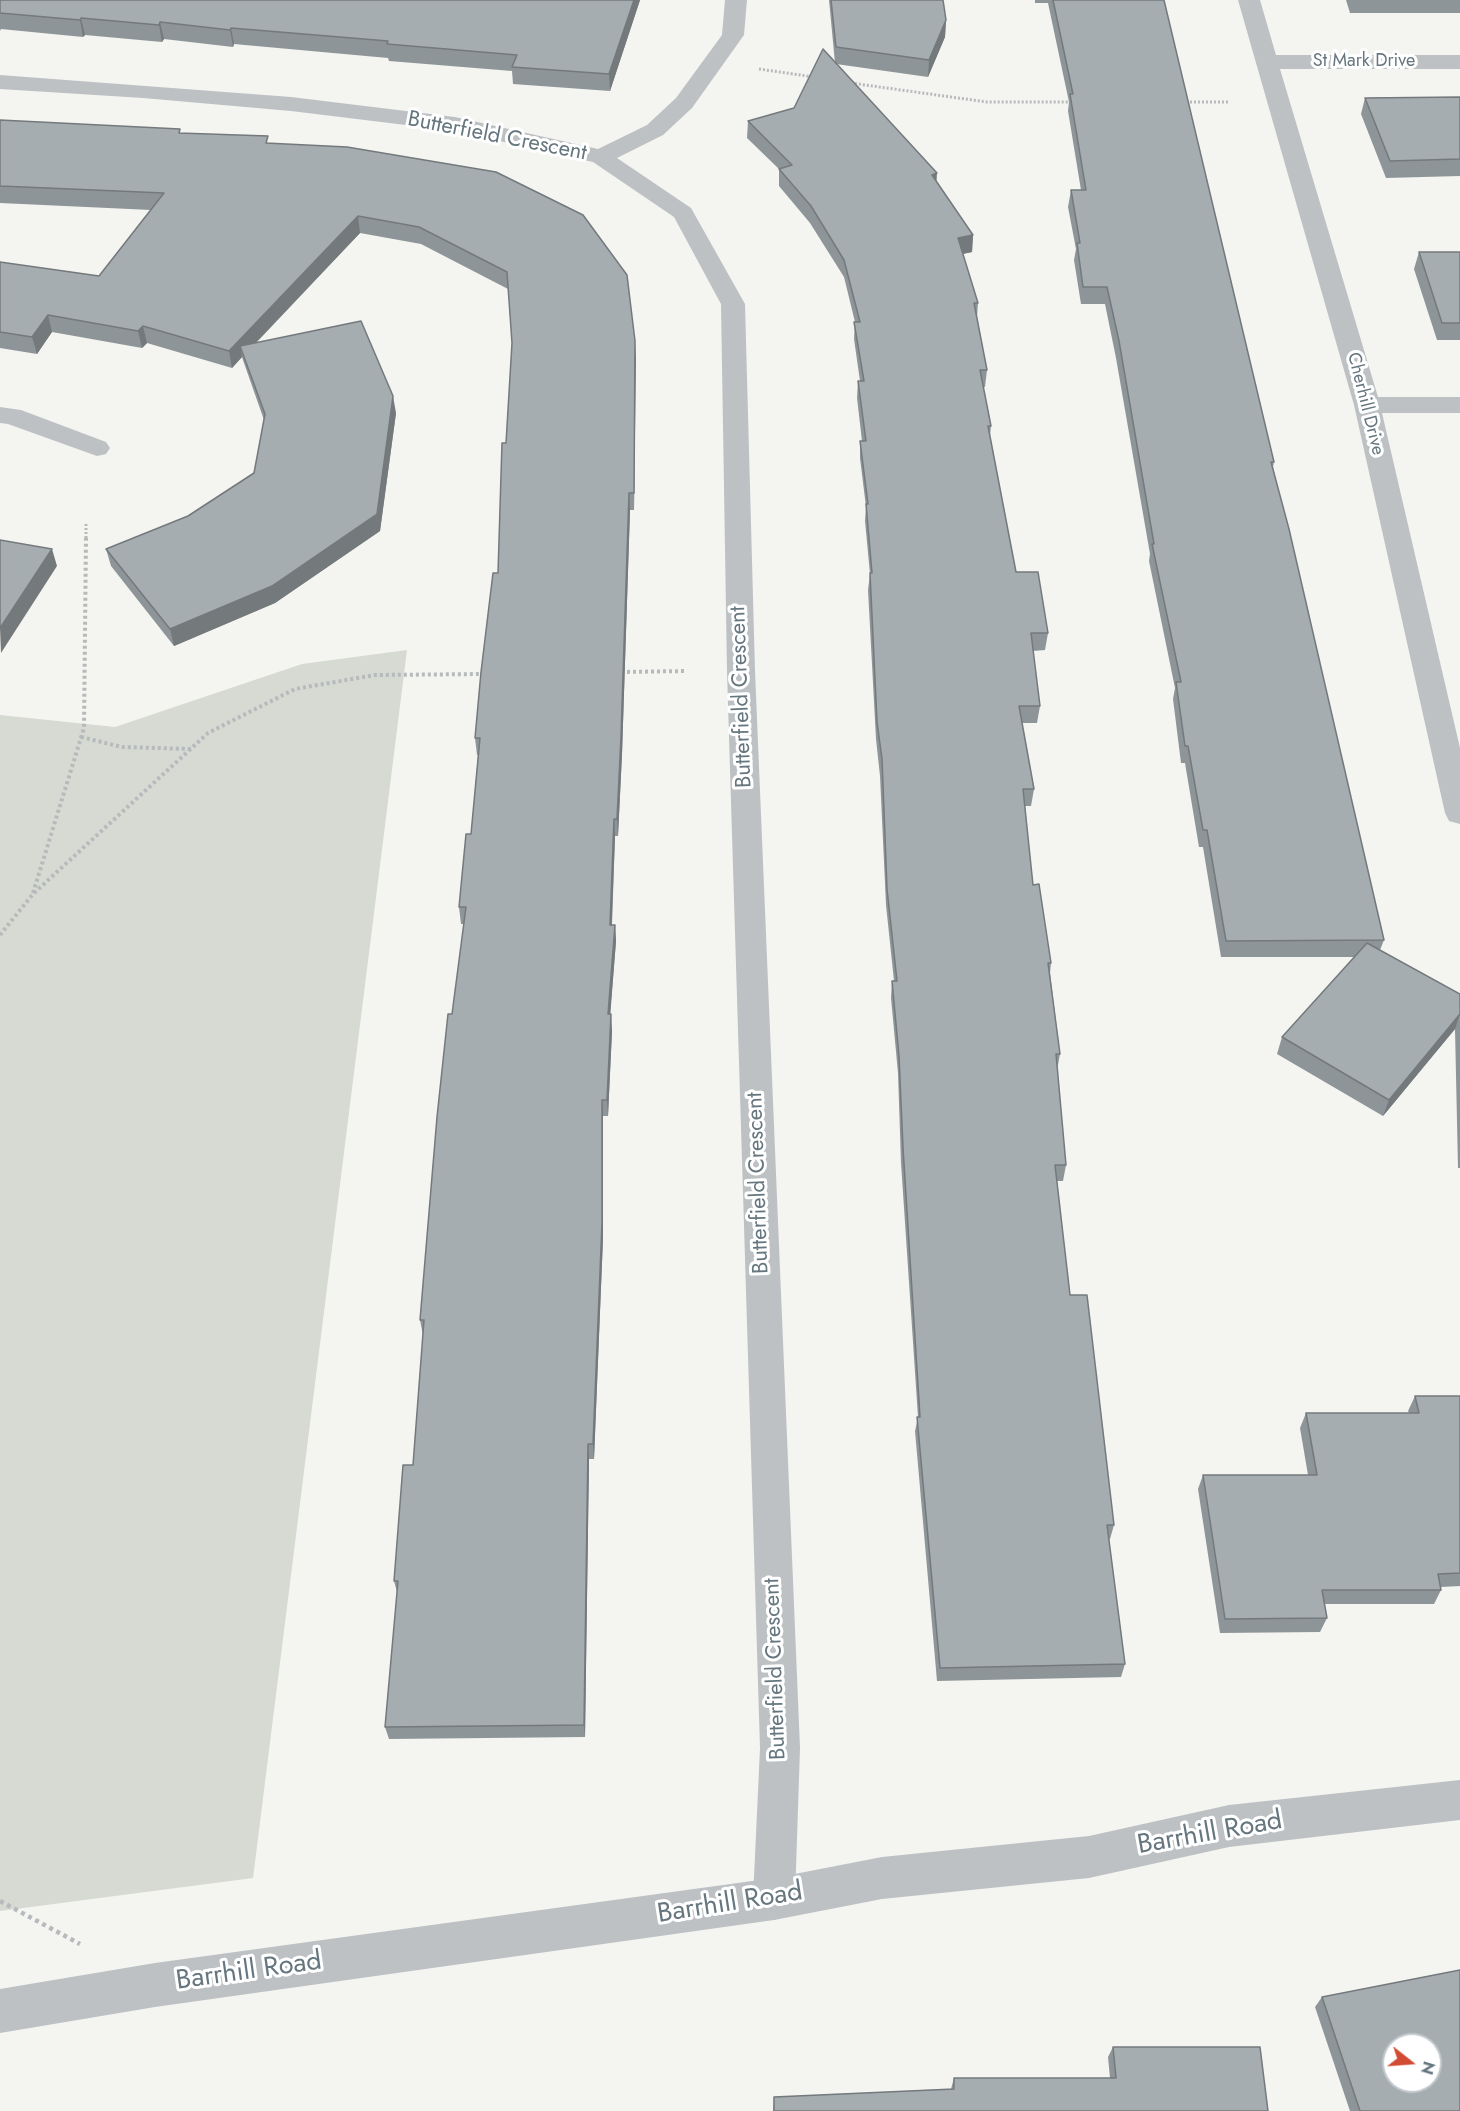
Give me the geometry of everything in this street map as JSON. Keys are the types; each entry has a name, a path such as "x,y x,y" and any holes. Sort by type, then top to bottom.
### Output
{"street":[{"path":"601,157 655,130 684,103 733,35 736,0"},
{"name":"Cherhill Drive","path":"1249,0 1367,405 1460,813"},
{"name":"St Mark Drive","path":"1268,62 1460,62"},
{"name":"Butterfield Crescent","path":"0,82 143,91 455,124 601,157 683,213 733,304 741,671 780,1748 774,1899"},
{"path":"1367,405 1460,405"},
{"path":"0,415 12,416 97,448"},
{"name":"Barrhill Road","path":"0,2011 155,1984 774,1899 882,1878 1089,1857 1229,1826 1460,1800"}],"path":[{"path":"759,69 816,78"},
{"path":"850,83 987,102 1080,102"},
{"path":"1184,102 1230,102"},
{"path":"33,894 84,728 86,522"},
{"path":"615,672 687,671"},
{"path":"0,935 33,894 208,733 295,690 375,675 495,673"},
{"path":"81,737 122,747 191,748"}],"shaded area":[{"path":"407,650 253,1878 0,1911 0,715 115,727 302,664"}],"building":[{"path":"0,0 634,0 609,74 512,67 517,55 387,44 388,41 231,28 230,30 160,22 159,25 0,13"},
{"path":"831,0 943,0 946,20 929,60 836,47"},
{"path":"1053,0 1164,0 1274,462 1271,462 1289,529 1384,940 1226,941 1207,830 1203,830 1188,746 1185,746 1176,682 1181,682 1152,544 1154,544 1119,341 1107,287 1083,287 1077,243 1080,243 1071,190 1086,190 1070,94 1073,94"},
{"path":"823,49 937,173 932,175 973,235 958,238 978,303 974,303 987,370 980,370 991,426 988,426 1016,572 1038,572 1048,633 1031,633 1040,706 1019,706 1034,789 1023,789 1033,885 1039,884 1051,963 1048,963 1060,1054 1056,1054 1066,1165 1055,1165 1070,1295 1087,1295 1114,1525 1107,1525 1125,1664 940,1668 917,1417 920,1417 899,1056 892,981 897,981 887,889 882,759 877,722 870,573 872,573 866,504 868,504 860,441 866,441 858,381 864,381 854,322 860,322 844,260 811,206 779,169 792,165 748,121 794,108"},
{"path":"1460,97 1460,159 1390,161 1365,98"},
{"path":"0,120 180,129 179,133 268,136 266,143 347,147 496,172 583,215 627,275 635,341 634,493 629,493 621,737 617,819 614,819 610,925 615,925 608,1014 611,1014 607,1100 602,1100 602,1223 593,1444 588,1444 584,1725 385,1727 398,1581 394,1581 403,1465 413,1465 424,1320 420,1320 437,1117 448,1014 452,1014 466,907 459,907 466,834 471,834 480,738 475,738 481,672 493,573 498,573 502,443 506,443 512,343 507,272 419,227 358,216 229,351 143,326 138,331 48,315 32,337 0,332 0,262 99,276 164,193 0,186"},
{"path":"1419,252 1460,252 1460,323 1442,323"},
{"path":"361,321 393,396 377,514 272,586 170,629 106,549 188,516 254,473 265,414 240,346"},
{"path":"0,540 52,549 0,628"},
{"path":"1367,943 1460,994 1460,1014 1389,1100 1282,1037"},
{"path":"1415,1396 1460,1396 1460,1573 1438,1574 1441,1590 1322,1590 1327,1618 1225,1619 1203,1475 1317,1475 1306,1413 1419,1413"},
{"path":"1460,1970 1460,2111 1360,2111 1322,1997"},
{"path":"1113,2047 1260,2047 1268,2111 774,2111 774,2097 954,2089 954,2078 1116,2078"}]}
